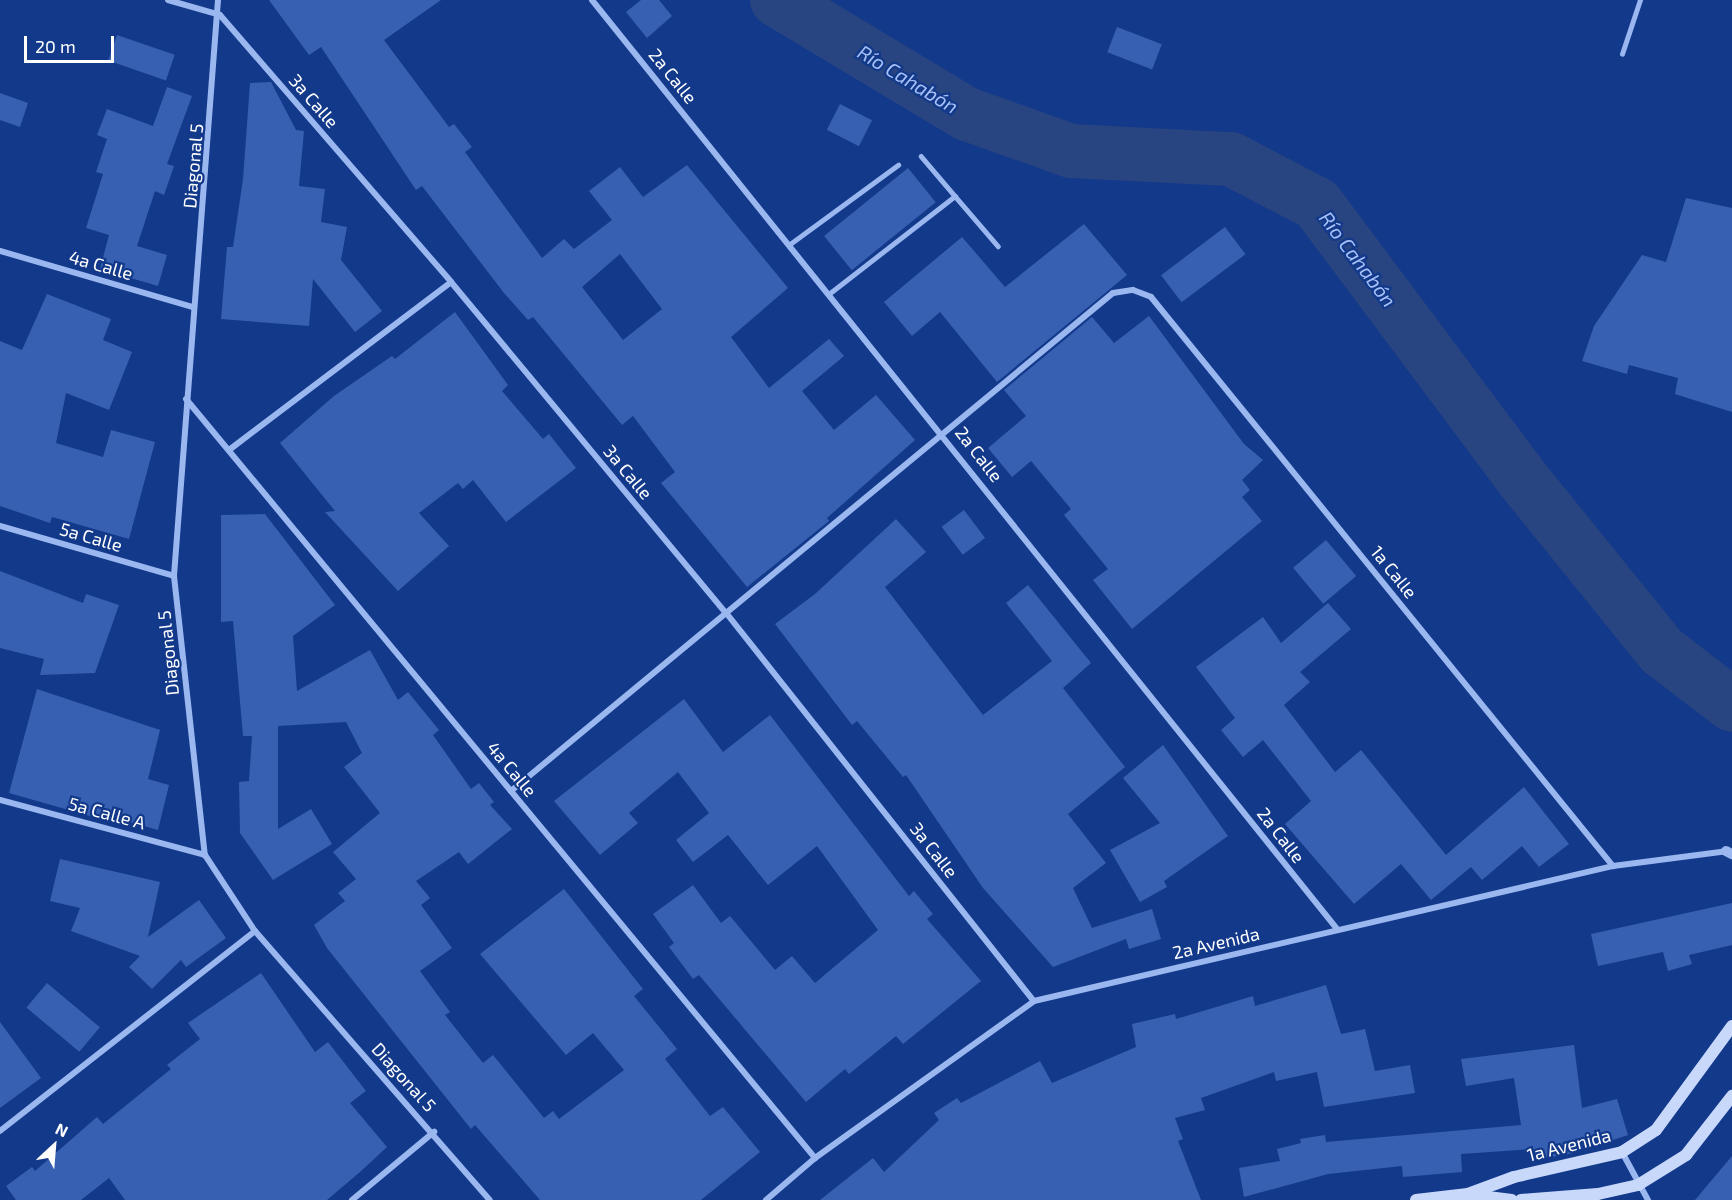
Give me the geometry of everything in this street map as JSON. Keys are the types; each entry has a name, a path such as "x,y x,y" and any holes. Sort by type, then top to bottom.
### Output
{"main road":[{"name":"1a Avenida","path":"1416,1200 1468,1194 1514,1177 1622,1152 1656,1130 1732,1026"},
{"path":"1521,1200 1598,1194 1638,1185 1686,1155 1732,1096"},
{"name":"1a Avenida","path":"1468,1194 1512,1200"}],"street":[{"path":"168,0 220,15"},
{"name":"Diagonal 5","path":"218,0 220,15 193,307 174,576 205,855 255,931 434,1132 490,1200"},
{"name":"2a Calle","path":"592,0 945,435 1338,930"},
{"name":"3a Calle","path":"220,15 451,282 727,614 1034,1001"},
{"name":"4a Calle","path":"0,251 193,307"},
{"path":"229,450 451,282"},
{"name":"1a Calle","path":"945,435 1113,293 1133,290 1151,297 1613,866"},
{"name":"4a Calle","path":"186,398 815,1158"},
{"path":"511,791 945,435"},
{"name":"5a Calle","path":"0,526 174,576"},
{"name":"5a Calle A","path":"0,800 205,855"},
{"name":"2a Avenida","path":"766,1200 815,1158 1034,1001 1613,866 1730,852"},
{"path":"0,1131 255,931"},
{"path":"352,1200 434,1132"},
{"path":"1622,1152 1648,1200"}],"lane":[{"path":"1622,54 1640,0"},
{"path":"921,156 998,246"},
{"path":"790,244 898,165"},
{"path":"830,293 955,196"}],"building":[{"path":"269,0 441,0 384,40 449,127 454,124 472,147 465,152 542,258 564,239 574,249 612,220 589,191 620,167 643,197 687,165 788,288 731,337 769,388 829,339 844,356 802,391 834,430 876,395 915,440 827,518 829,521 747,587 661,483 675,472 633,416 622,425 533,317 528,320 504,293 422,186 416,190 321,47 309,55","holes":["620,254 662,309 623,340 582,287"]},
{"path":"641,0 659,0 672,16 647,38 626,12"},
{"path":"1117,27 1162,44 1152,69 1107,52"},
{"path":"117,35 175,55 166,80 108,61"},
{"path":"271,82 296,130 304,131 299,186 325,189 321,222 347,227 341,260 382,311 355,332 313,279 309,326 221,319 227,247 233,247 243,179 250,83"},
{"path":"167,87 192,96 167,164 174,166 164,195 155,191 137,246 167,255 158,286 100,269 109,235 86,228 103,174 96,172 107,139 97,135 107,109 153,126"},
{"path":"0,93 28,103 20,127 0,120"},
{"path":"840,104 872,120 859,146 827,130"},
{"path":"908,168 936,202 852,270 824,236"},
{"path":"1686,198 1732,208 1732,412 1675,394 1678,378 1629,365 1627,374 1582,361 1594,326 1642,255 1666,262"},
{"path":"1084,224 1127,275 997,382 940,312 912,336 884,302 962,237 1005,287"},
{"path":"1225,227 1245,254 1182,302 1161,275"},
{"path":"47,294 111,319 103,340 132,352 109,410 66,393 56,443 103,457 111,430 155,442 129,539 52,517 50,523 0,506 0,341 22,350"},
{"path":"455,312 508,385 502,391 543,439 549,434 576,468 506,522 473,480 463,489 458,483 419,513 449,546 398,591 325,512 335,511 280,443 334,396 392,356 395,359"},
{"path":"1149,316 1244,444 1263,460 1242,480 1250,490 1242,497 1262,521 1132,629 1093,580 1108,569 1064,515 1071,509 1031,461 1012,477 988,448 1026,416 1004,390 1092,317 1114,343"},
{"path":"964,510 985,538 963,555 942,527"},
{"path":"265,514 335,605 293,636 297,691 370,650 398,700 408,692 439,730 433,735 471,789 479,783 494,802 490,805 512,829 468,864 459,852 416,881 430,898 421,905 452,948 420,971 450,1012 445,1015 483,1063 493,1055 544,1118 553,1111 559,1119 624,1070 593,1033 566,1055 480,954 564,889 643,989 634,996 677,1049 665,1059 710,1116 723,1107 760,1152 701,1200 540,1200 475,1125 471,1129 327,948 314,925 345,901 338,893 356,879 333,852 380,813 344,767 362,753 346,722 278,726 278,829 311,809 332,844 273,880 240,833 239,782 249,781 252,736 243,736 233,621 221,622 221,515"},
{"path":"896,519 926,552 885,587 983,715 1052,661 1006,603 1028,585 1091,663 1063,688 1125,767 1068,814 1106,863 1073,888 1092,928 1152,909 1161,939 1129,949 1126,939 1053,967 983,888 906,775 903,777 857,721 852,725 775,624 815,594"},
{"path":"1326,540 1356,576 1323,604 1293,568"},
{"path":"0,571 83,603 86,594 119,605 95,673 40,675 44,659 0,648"},
{"path":"1328,603 1351,629 1300,672 1310,682 1284,705 1335,772 1361,750 1446,855 1524,787 1569,844 1539,867 1522,846 1482,880 1471,867 1431,900 1401,864 1354,904 1285,824 1311,801 1263,740 1243,757 1221,730 1235,718 1196,667 1263,617 1281,643"},
{"path":"37,689 160,730 148,779 169,785 158,830 126,821 125,826 9,793"},
{"path":"684,699 723,752 770,715 909,896 914,891 933,914 927,919 981,981 903,1044 896,1036 849,1074 845,1069 806,1102 699,975 693,979 669,947 674,943 653,914 693,885 721,923 730,916 775,970 792,956 815,983 878,930 817,846 768,885 728,835 693,862 676,840 709,813 678,772 629,813 638,823 600,855 554,801"},
{"path":"1163,745 1228,836 1164,881 1167,887 1140,902 1110,850 1160,823 1123,778"},
{"path":"60,859 160,882 148,937 199,900 226,938 186,967 181,960 152,989 129,967 140,956 71,931 80,908 50,901"},
{"path":"1732,903 1732,945 1689,955 1692,964 1668,971 1663,952 1598,966 1591,934"},
{"path":"261,973 315,1052 328,1042 366,1091 350,1103 387,1147 327,1200 125,1200 109,1178 81,1200 16,1200 6,1186 32,1167 35,1171 97,1117 103,1124 171,1069 167,1065 200,1039 188,1023"},
{"path":"47,983 100,1027 79,1052 26,1008"},
{"path":"1326,985 1341,1034 1365,1029 1375,1071 1410,1065 1415,1093 1324,1107 1317,1072 1276,1081 1274,1072 1201,1098 1205,1110 1175,1118 1183,1139 1178,1141 1201,1200 820,1200 873,1158 884,1172 939,1120 934,1113 957,1098 961,1103 1040,1061 1052,1083 1136,1047 1132,1024 1175,1014 1176,1019 1253,996 1255,1006"},
{"path":"0,1022 41,1078 0,1108"},
{"path":"1574,1045 1582,1108 1617,1099 1628,1135 1574,1153 1535,1160 1533,1149 1461,1154 1462,1172 1403,1177 1402,1166 1328,1174 1244,1197 1239,1168 1280,1161 1277,1149 1301,1143 1300,1139 1325,1135 1326,1142 1521,1125 1514,1078 1466,1086 1461,1059"},
{"path":"1732,1156 1732,1200 1695,1200"}],"waterway":[{"name":"Río Cahabón","path":"777,0 967,114 1071,151 1231,159 1317,204 1525,482 1662,651 1732,705"}]}
